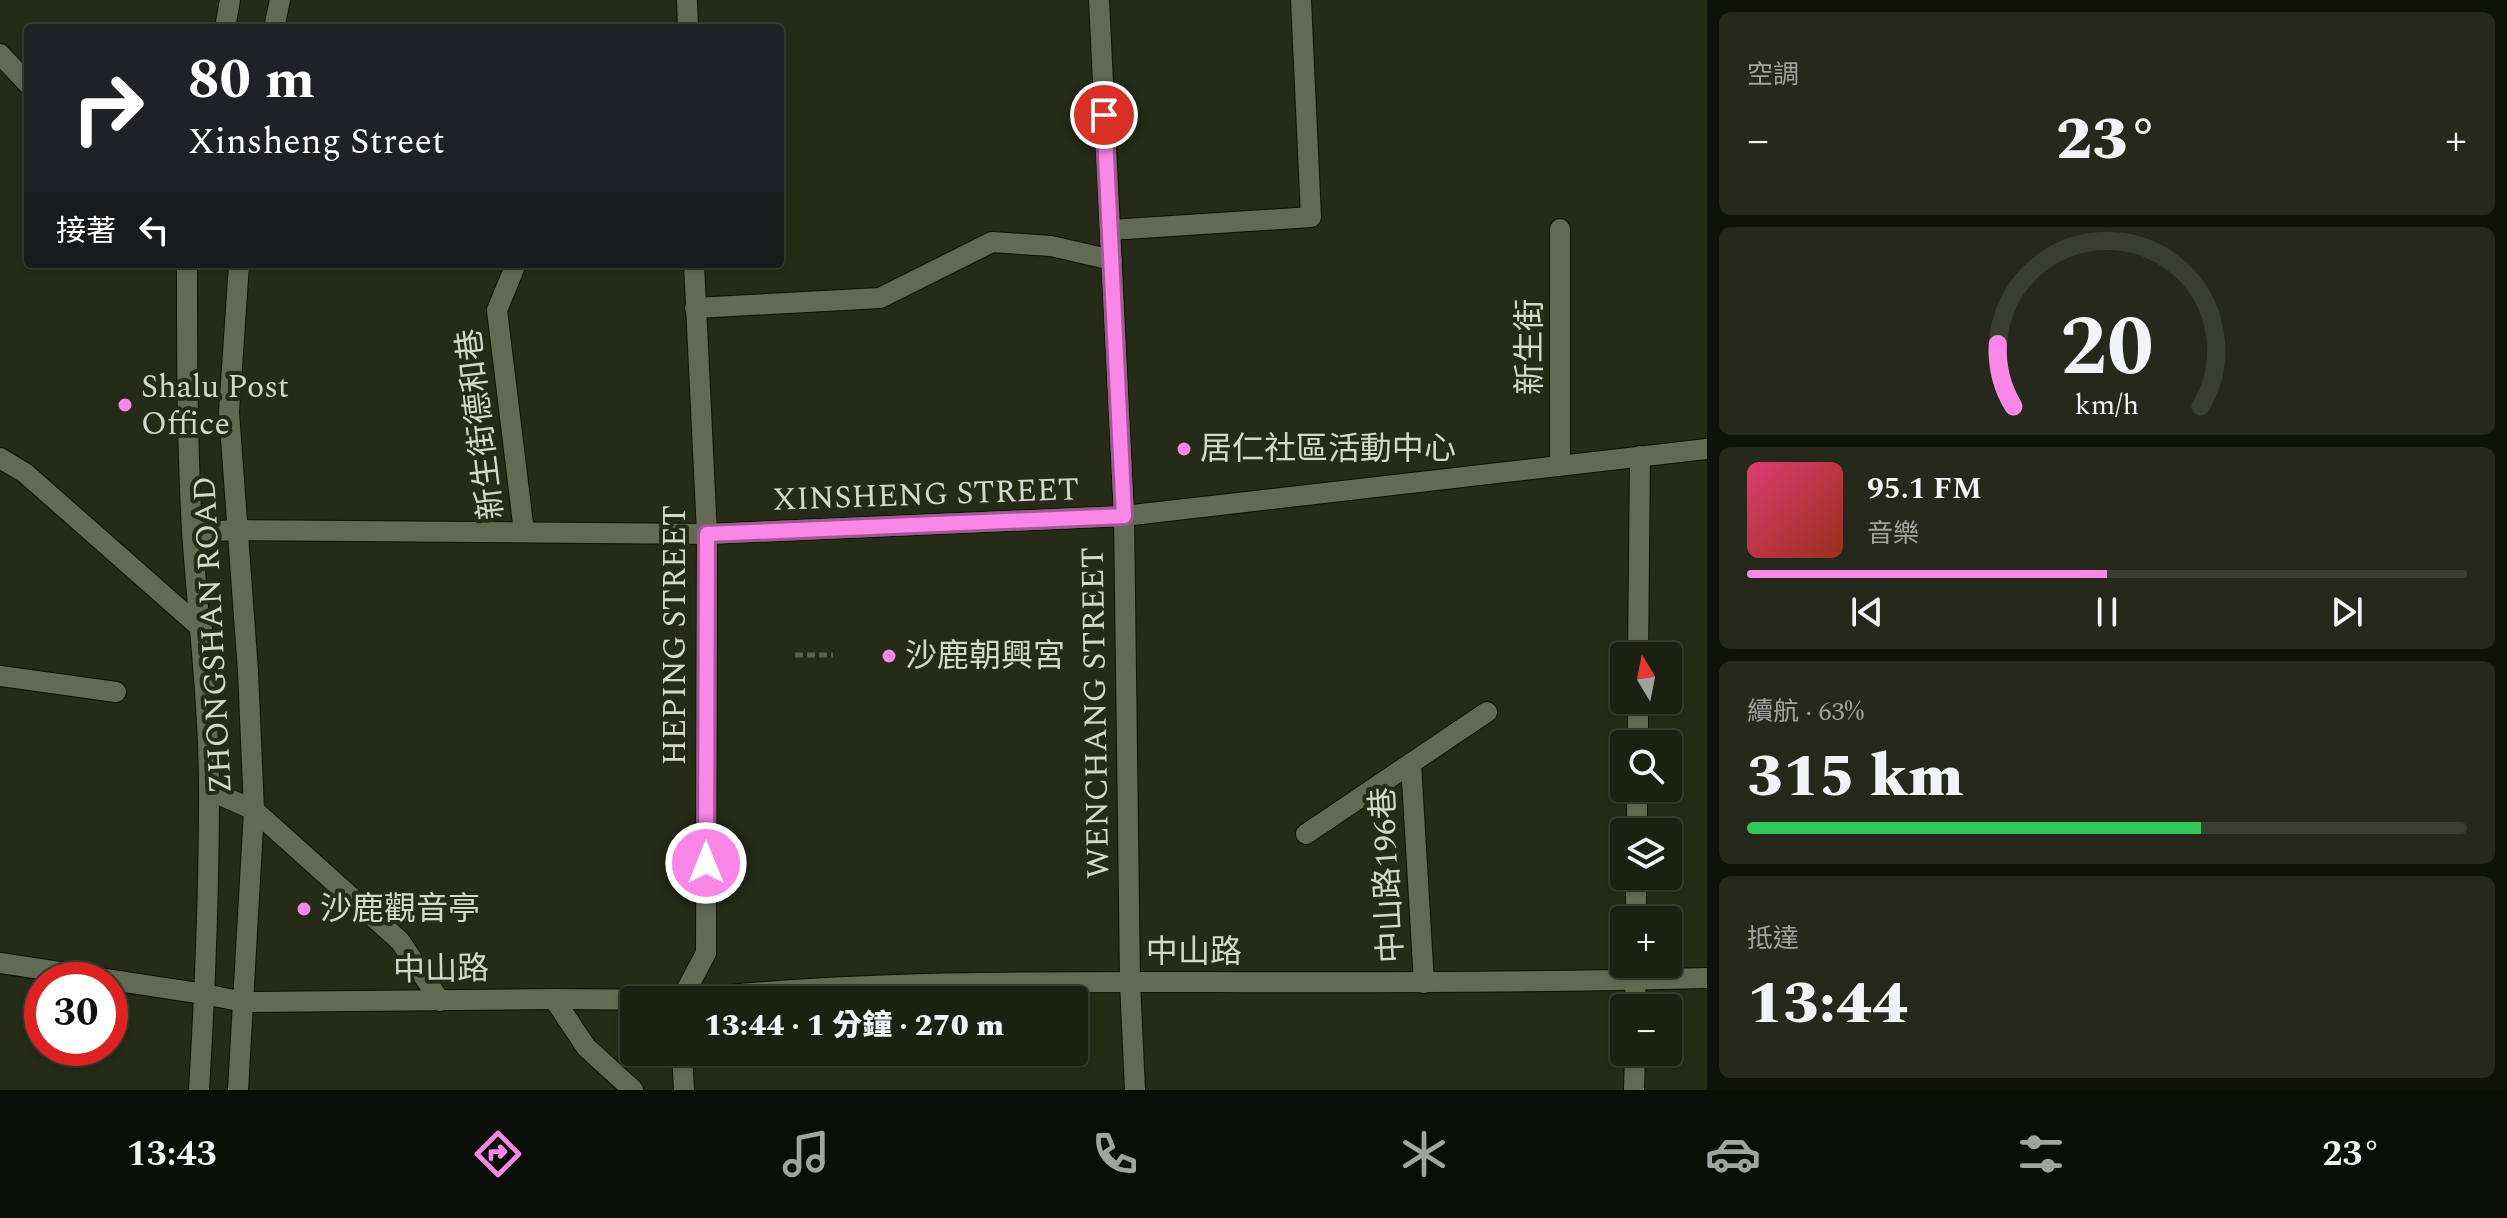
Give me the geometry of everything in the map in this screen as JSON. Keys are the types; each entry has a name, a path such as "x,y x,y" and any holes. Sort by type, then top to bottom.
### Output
{"street":[{"path":"226,24 230,0"},
{"path":"275,24 280,0"},
{"path":"687,0 688,24"},
{"name":"WENCHANG STREET","path":"1099,0 1124,516 1130,982 1135,1090"},
{"path":"1110,230 1311,217 1301,0"},
{"path":"0,54 24,80"},
{"name":"新生街","path":"1560,229 1560,465"},
{"path":"695,308 880,298 992,242 1051,246 1112,260"},
{"name":"ZHONGSHAN ROAD","path":"187,268 192,532 202,629 209,790 199,1090"},
{"name":"ZHONGSHAN ROAD","path":"238,1090 254,810 239,530 229,412 239,268"},
{"name":"新生街德和巷","path":"514,268 497,310 524,532"},
{"name":"HEPING STREET","path":"688,986 706,953 707,534 694,268"},
{"name":"XINSHENG STREET","path":"192,532 707,534 1124,516 1707,449"},
{"path":"1638,642 1640,456"},
{"path":"0,458 25,473 202,629"},
{"path":"0,676 116,692"},
{"name":"中山路196巷","path":"1306,834 1487,712"},
{"name":"中山路196巷","path":"1411,763 1424,983"},
{"path":"209,790 254,810 400,941 440,1001"},
{"name":"中山路","path":"0,963 244,1002 620,1000"},
{"name":"中山路","path":"916,986 1014,982 1424,983 1610,973"},
{"name":"中山路","path":"1682,976 1707,978"},
{"path":"554,999 586,1047 633,1090"},
{"path":"683,1066 684,1090"},
{"path":"1634,1090 1635,1066"}],"path":[{"path":"795,655 833,655"}],"place":[{"name":"Shalu Post Office","path":"125,405"},
{"name":"居仁社區活動中心","path":"1184,449"},
{"name":"沙鹿朝興宮","path":"889,656"},
{"name":"沙鹿觀音亭","path":"304,909"}],"route":[{"path":"706,863 707,534 1124,516 1104,115"}]}
